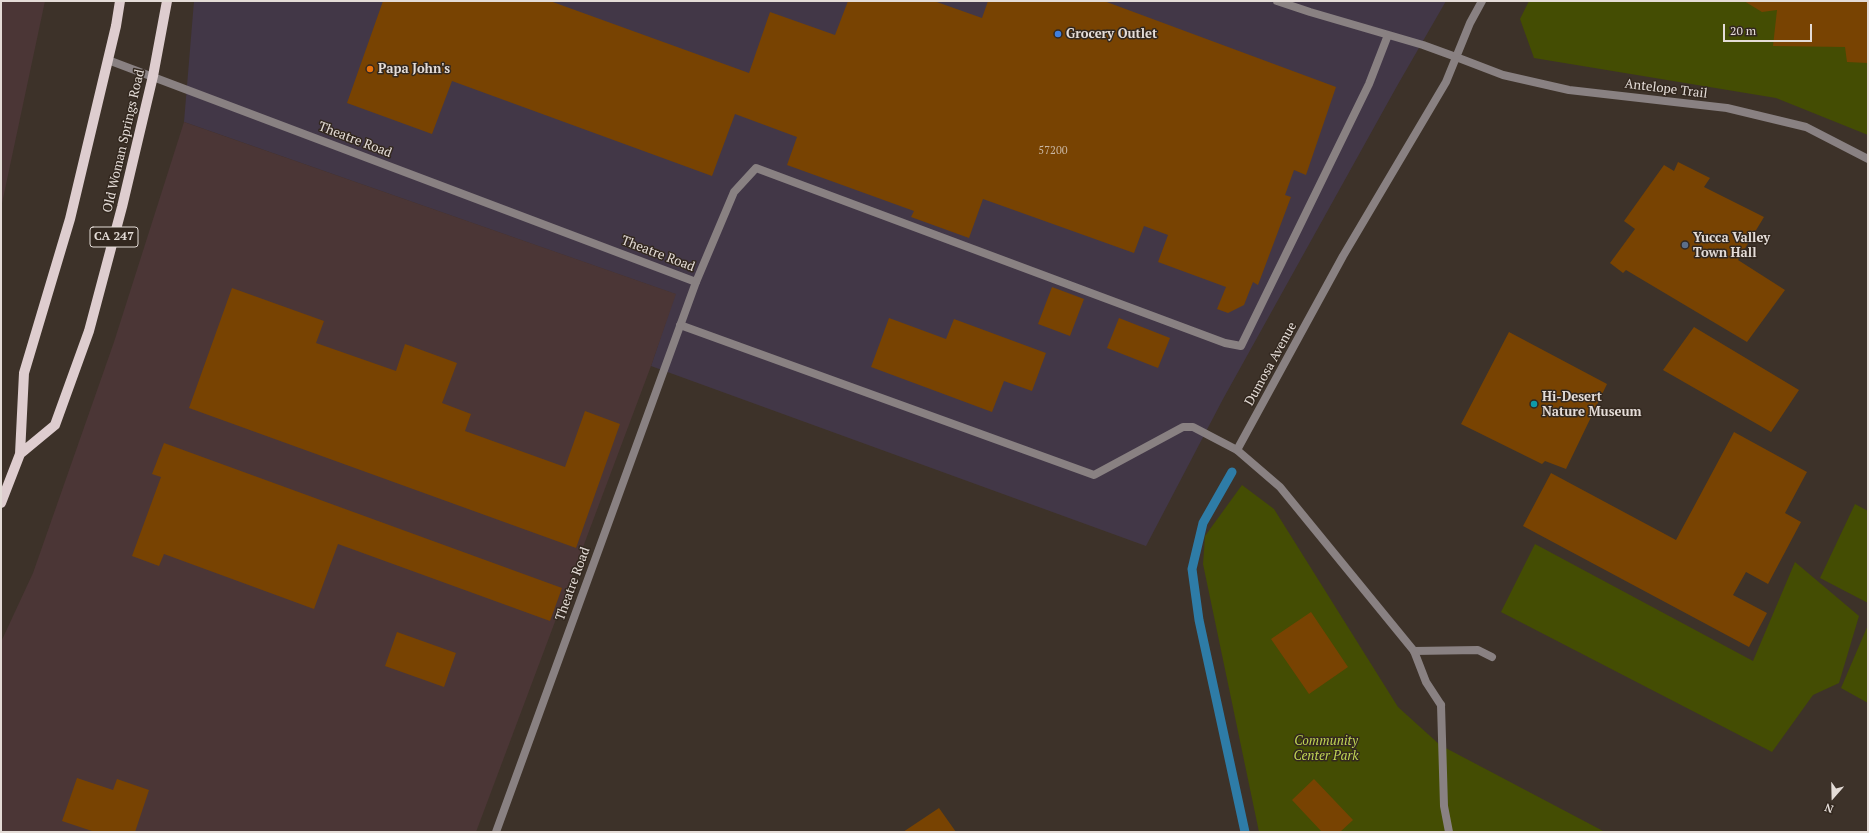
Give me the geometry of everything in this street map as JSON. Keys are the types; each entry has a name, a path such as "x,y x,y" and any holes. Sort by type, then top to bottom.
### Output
{"main road":[{"name":"Old Woman Springs Road","path":"1,503 20,454 24,373 70,219 108,60 120,1"},
{"name":"Old Woman Springs Road","path":"20,454 55,424 89,331 122,207 153,76 167,1"}],"street":[{"name":"Antelope Trail","path":"1277,1 1423,45 1503,75 1569,90 1727,108 1806,127 1868,159"},
{"name":"Dumosa Avenue","path":"1237,450 1343,256 1446,82 1470,23 1482,1"},
{"path":"696,282 734,192 756,168 1225,343 1241,346 1369,84 1388,35"},
{"name":"Theatre Road","path":"108,60 696,282 496,832"},
{"path":"680,325 1094,475 1182,427 1194,427 1237,450 1280,486 1414,651 1426,682 1441,705 1444,806 1449,832"},
{"path":"1414,651 1478,650 1492,657"}],"shaded area":[{"path":"1,1 45,1 1,208"},
{"path":"194,1 1446,1 1223,399 1146,546 651,366 675,294 184,122"},
{"path":"184,122 676,294 651,366 476,832 1,832 1,642 33,573 114,342"}],"green space":[{"path":"1529,1 1868,1 1868,135 1776,98 1534,58 1520,19"},
{"name":"Community Center Park","path":"1242,485 1274,509 1398,707 1440,745 1605,832 1259,832 1203,564 1205,536"},
{"path":"1855,504 1868,511 1868,603 1820,578"},
{"path":"1535,544 1753,661 1795,562 1859,616 1839,683 1813,695 1772,752 1501,612"},
{"path":"1868,625 1868,703 1841,688"}],"building":[{"path":"383,1 550,1 749,73 770,12 835,35 848,1 934,1 982,18 988,1 1104,1 1336,87 1306,175 1294,170 1285,195 1291,197 1258,285 1253,282 1244,305 1228,313 1217,309 1226,287 1158,262 1168,235 1144,226 1134,253 983,199 969,238 911,217 914,211 787,165 797,137 735,114 712,176 452,81 432,134 347,103"},
{"path":"1744,1 1868,1 1868,63 1847,62 1845,47 1773,46 1777,10 1762,12"},
{"name":"Yucca Valley Town Hall","path":"1678,162 1710,178 1704,187 1764,217 1738,260 1785,290 1747,342 1626,270 1623,273 1610,263 1635,229 1624,221 1664,165 1674,171"},
{"path":"1052,287 1084,299 1070,336 1038,324"},
{"path":"232,288 324,321 316,343 396,371 405,344 457,363 442,403 471,414 465,431 565,467 585,411 620,424 576,548 189,408"},
{"path":"889,318 946,339 954,319 1046,353 1032,391 1004,381 992,412 871,367"},
{"path":"1119,318 1170,338 1158,368 1107,348"},
{"path":"1694,327 1799,390 1771,432 1663,370"},
{"name":"Hi-Desert Nature Museum","path":"1509,332 1607,384 1566,469 1545,461 1542,464 1461,424"},
{"path":"1734,432 1807,472 1785,513 1801,522 1768,584 1746,572 1733,595 1767,613 1749,647 1523,526 1551,473 1676,540"},
{"path":"164,443 562,588 550,621 338,544 314,609 164,554 159,566 132,556 161,477 152,474"},
{"path":"1311,612 1348,667 1309,694 1271,639"},
{"path":"397,632 456,653 444,687 385,666"},
{"path":"77,778 113,790 117,779 149,790 135,832 95,832 62,821"},
{"path":"1314,779 1353,820 1340,832 1322,832 1292,800"},
{"path":"939,808 956,832 903,832"}],"waterway":[{"path":"1232,472 1203,523 1192,569 1199,620 1245,832"}],"place":[{"name":"Grocery Outlet","path":"1058,34"},
{"name":"Papa John's","path":"370,69"},
{"name":"Yucca Valley Town Hall","path":"1685,245"},
{"name":"Hi-Desert Nature Museum","path":"1534,404"}]}
